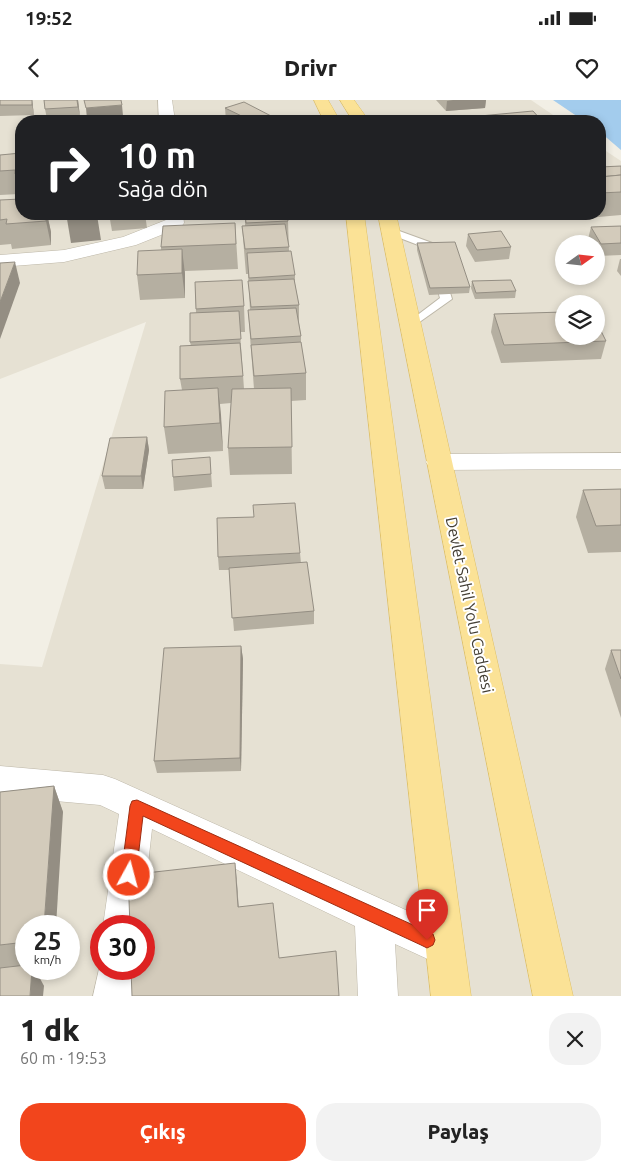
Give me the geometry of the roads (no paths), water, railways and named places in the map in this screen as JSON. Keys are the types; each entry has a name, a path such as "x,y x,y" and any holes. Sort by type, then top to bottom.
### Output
{"main road":[{"path":"321,100 329,115"},
{"path":"347,100 357,115"},
{"path":"356,220 451,996"},
{"name":"Devlet Sahil Yolu Caddesi","path":"389,222 553,996"}],"street":[{"path":"165,100 166,115"},
{"path":"0,261 64,256 129,241 174,223 174,220"},
{"path":"440,462 621,461"},
{"path":"0,781 103,790 445,948"},
{"path":"123,915 137,806"},
{"path":"374,915 378,996"},
{"path":"114,996 116,980"}],"lane":[{"path":"389,222 431,246 446,299 411,325"}],"water":[{"path":"553,100 621,100 621,150 606,137 606,115 575,115"}]}
